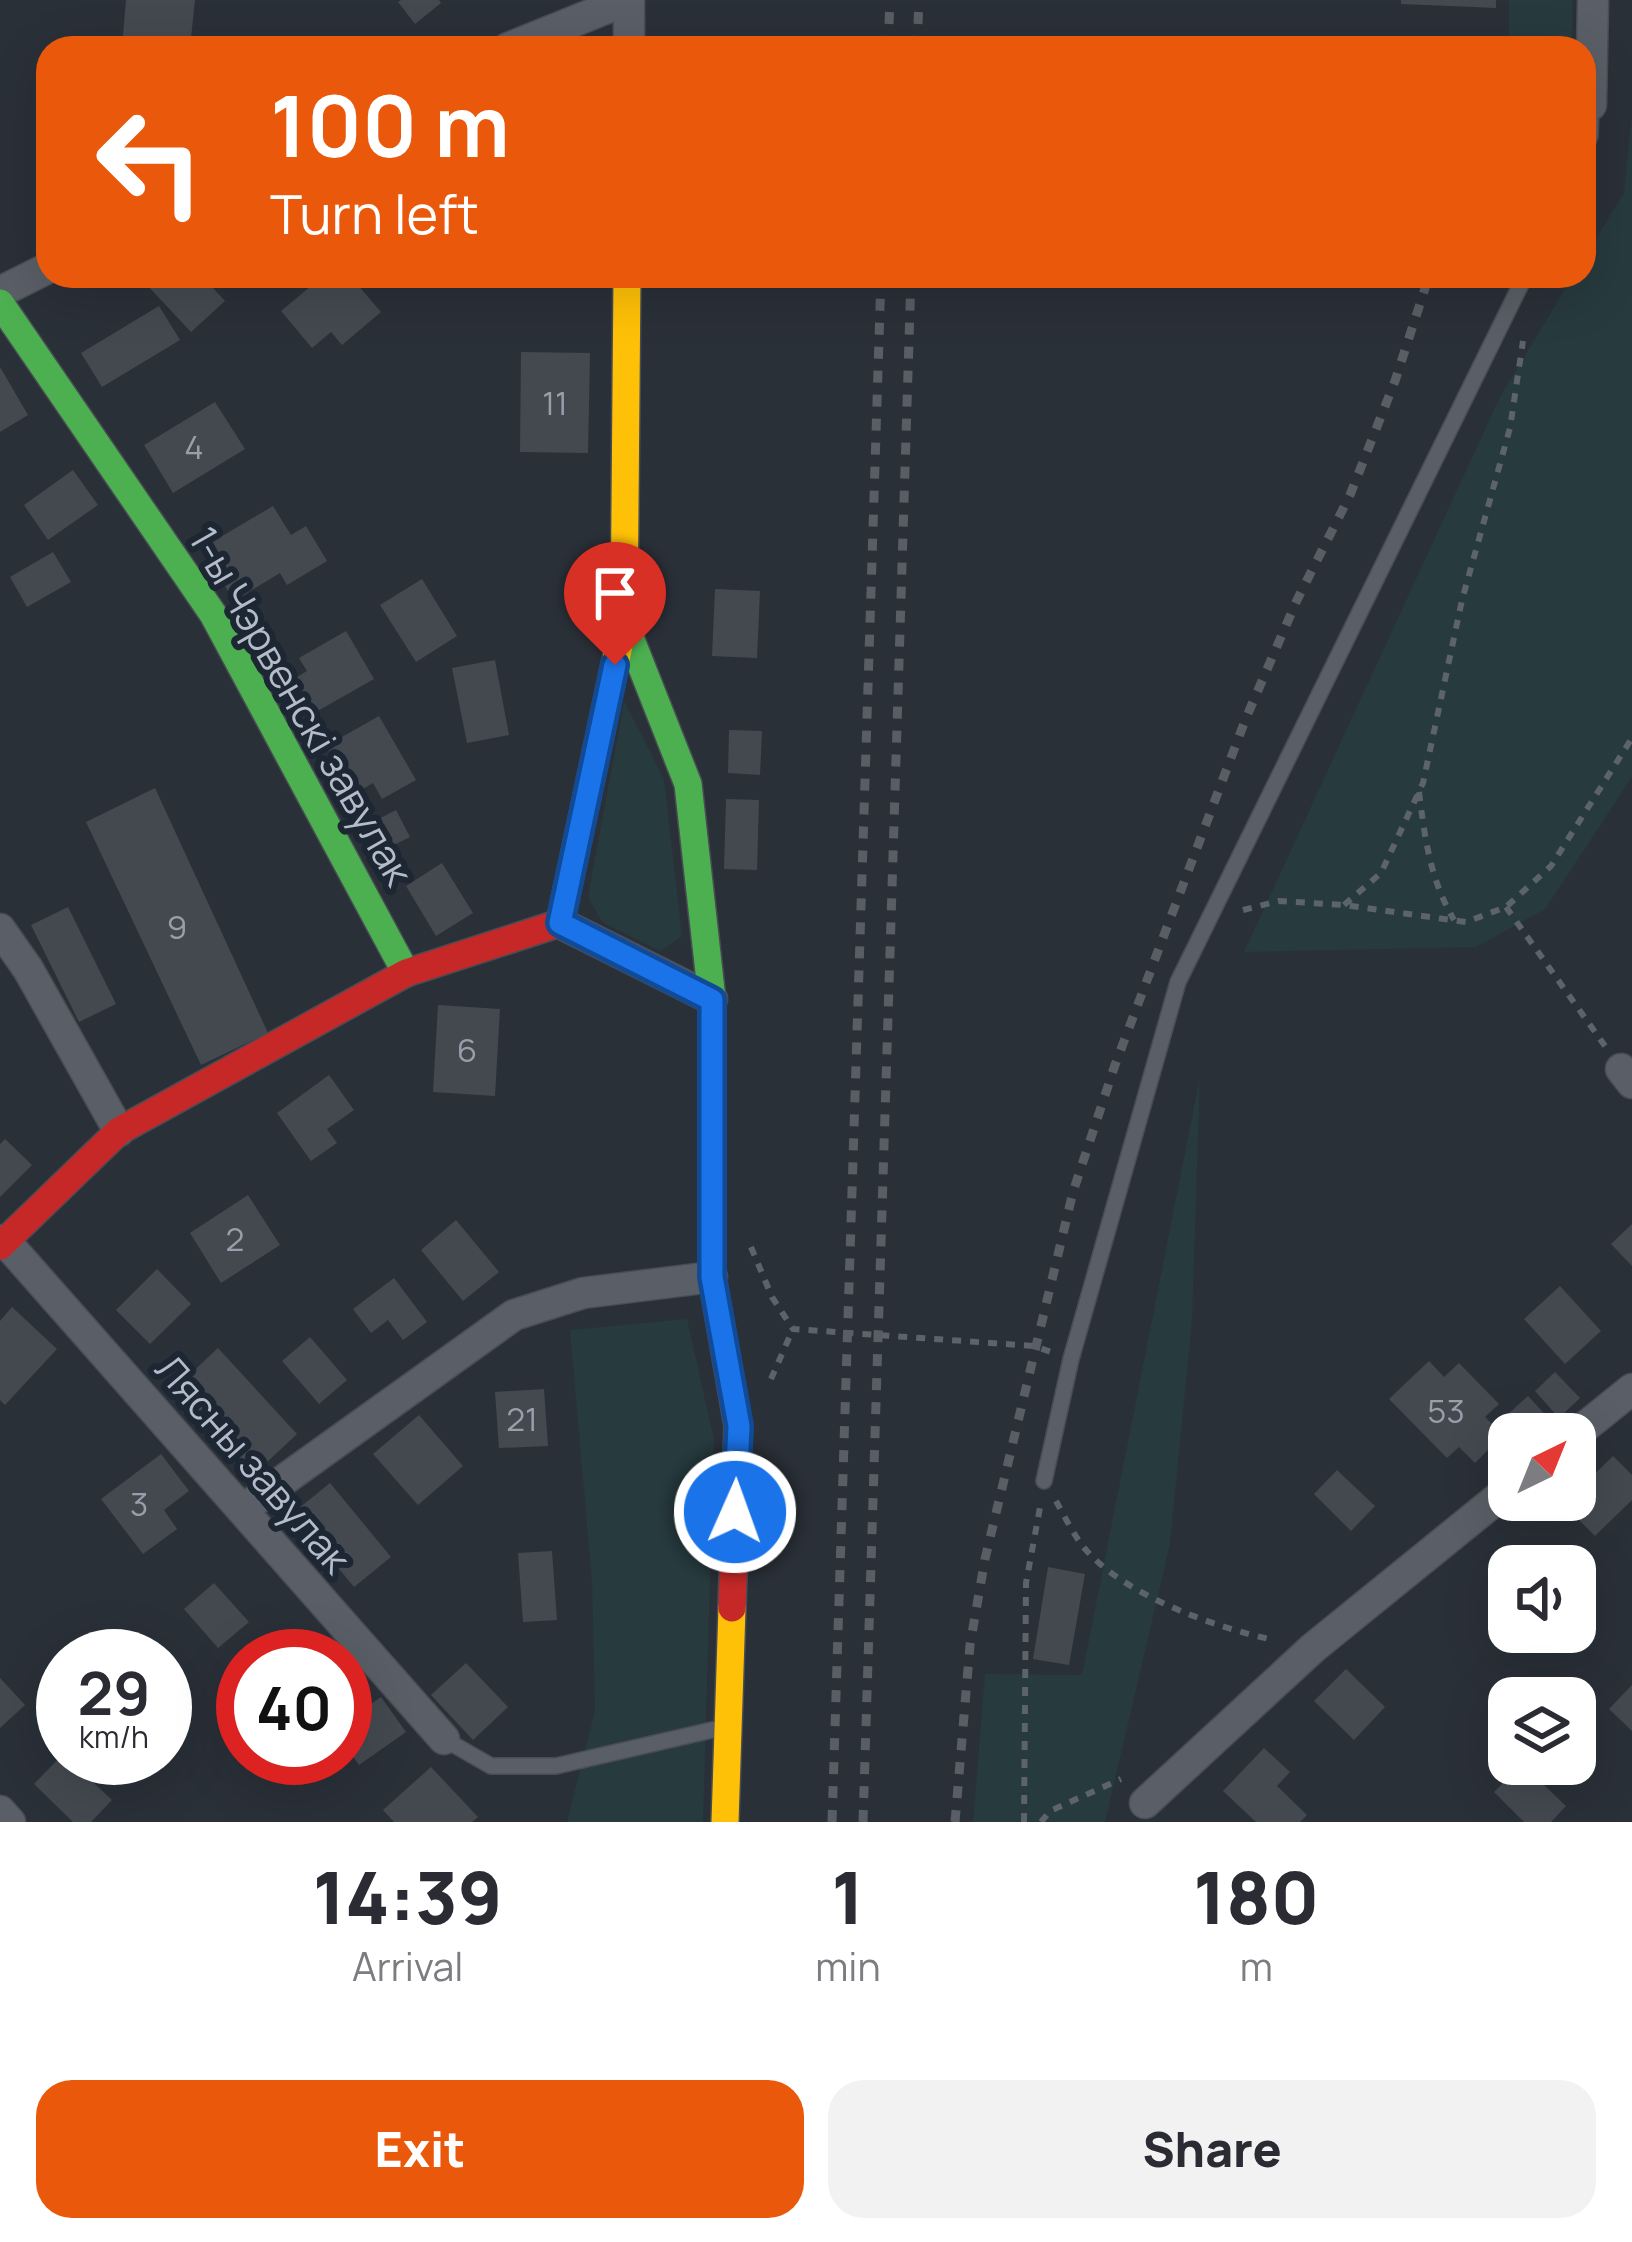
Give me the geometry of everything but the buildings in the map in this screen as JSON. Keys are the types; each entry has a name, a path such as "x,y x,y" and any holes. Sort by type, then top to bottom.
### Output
{"street":[{"path":"538,36 628,0 629,36"},
{"path":"1592,36 1593,0"},
{"path":"0,292 36,274"},
{"path":"560,923 624,622 627,288"},
{"name":"1-ы Чэрвенскі завулак","path":"0,303 213,614 406,973"},
{"path":"624,622 688,784 712,1000 712,1277 739,1426 725,1822"},
{"path":"2,1243 119,1131 406,973 560,923 712,1000"},
{"path":"0,929 28,969 119,1131"},
{"name":"Лясны завулак","path":"2,1243 444,1739"},
{"path":"242,1510 514,1315 583,1292 712,1277"},
{"path":"1596,1418 1632,1389"},
{"path":"1145,1803 1313,1648 1488,1506"},
{"path":"0,1811 10,1822"}],"lane":[{"path":"1043,1481 1071,1359 1178,982 1519,288"},
{"path":"444,1739 490,1766 556,1766 728,1726"}],"path":[{"path":"1344,905 1381,873 1419,791 1462,600 1510,428 1524,334"},
{"path":"1210,919 1279,902 1344,905 1466,922 1505,907 1551,866 1632,738"},
{"path":"1419,791 1428,860 1436,889 1454,920"},
{"path":"1505,907 1627,1076"},
{"path":"779,1307 794,1329 1034,1346 1071,1359"},
{"path":"1043,1481 1085,1549 1104,1567 1182,1611 1256,1636 1313,1648"},
{"path":"1024,1822 1026,1583 1043,1481"},
{"path":"1041,1822 1050,1811 1128,1775"}],"green space":[{"path":"1509,0 1573,0 1572,36 1509,36"},
{"path":"1632,114 1632,777 1545,909 1476,947 1244,952 1500,397 1566,288 1596,288 1596,238 1624,193"},
{"path":"624,701 664,779 682,936 660,951 602,922 588,897"},
{"path":"1200,1077 1192,1320 1170,1544 1105,1822 973,1822 985,1674 1082,1675"},
{"path":"687,1319 714,1440 703,1822 567,1822 595,1711 592,1582 570,1330"}],"railway":[{"path":"888,36 890,0"},
{"path":"918,36 919,0"},
{"path":"832,1822 881,288"},
{"path":"863,1822 911,288"},
{"path":"955,1822 970,1645 985,1559 1073,1192 1115,1065 1246,718 1297,600 1350,495 1425,288"}],"traffic: fast":[{"path":"0,303 213,614 406,973"},
{"path":"624,622 688,784 712,999 712,1085"}],"traffic: slow":[{"path":"587,796 624,622 627,288"},
{"path":"725,1822 732,1608"}],"traffic: jam":[{"path":"0,1246 119,1131 406,973 560,923 587,796"},
{"path":"712,1085 712,1277 738,1426 732,1608"}],"route":[{"path":"615,665 560,923 712,1000 712,1277 739,1426 735,1512"}]}
